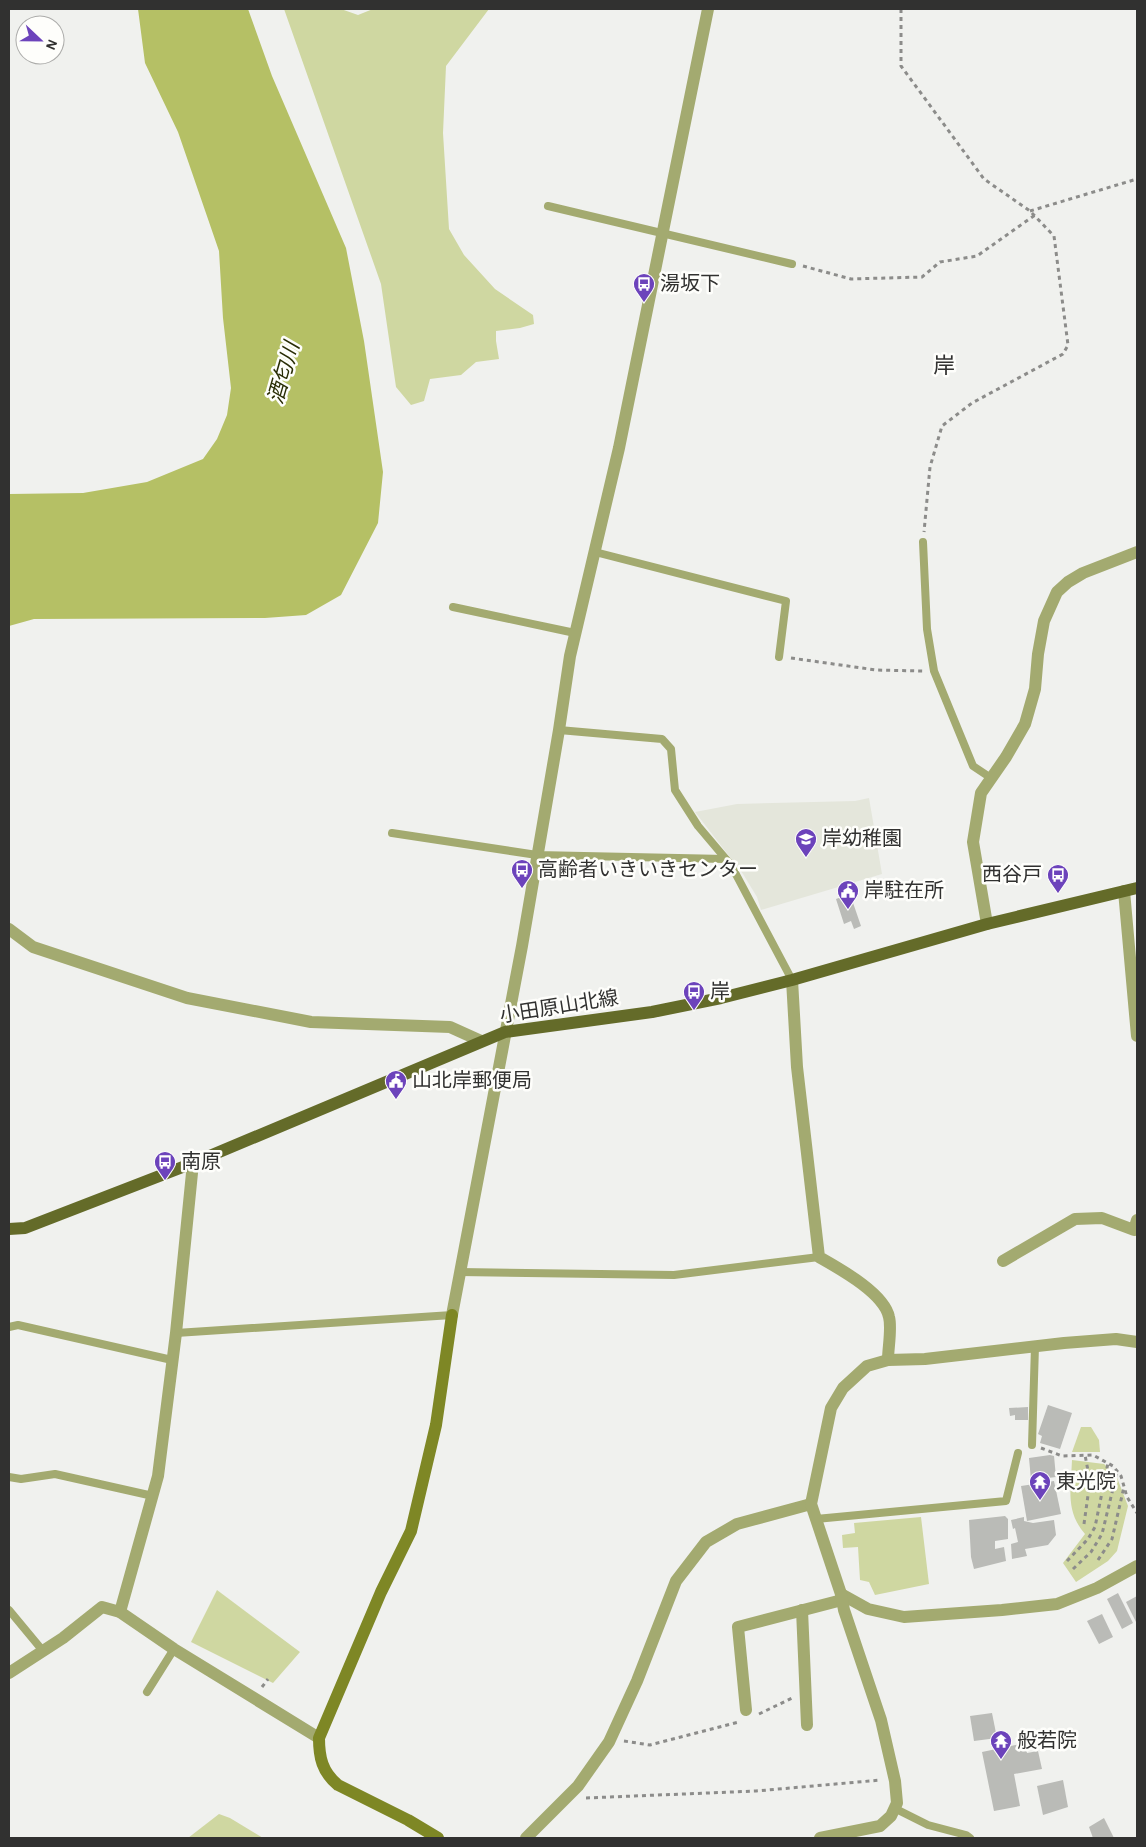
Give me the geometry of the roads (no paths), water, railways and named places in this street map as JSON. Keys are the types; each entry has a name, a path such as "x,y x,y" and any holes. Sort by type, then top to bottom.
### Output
{"main road":[{"name":"小田原山北線","path":"9,1229 24,1228 193,1163 505,1032 652,1012 721,998 792,980 987,924 1137,888"}],"street":[{"path":"438,1838 330,1779 321,1761 319,1738 381,1592 411,1531 436,1425 452,1315 537,855 570,656 619,448 708,9"},
{"path":"987,924 973,842 981,793 1006,757 1025,724 1035,688 1038,654 1044,621 1058,592 1068,582 1083,573 1137,552"},
{"path":"1124,891 1137,1036"},
{"path":"9,929 33,946 187,998 310,1022 450,1027 481,1041"},
{"path":"792,980 797,1067 819,1258 853,1278 883,1302 890,1318 888,1360"},
{"path":"120,1612 158,1476 176,1333 193,1163"},
{"path":"1003,1261 1075,1219 1102,1218 1134,1230 1137,1220"},
{"path":"820,1838 880,1826 890,1816 897,1803 894,1779 881,1720 846,1617 842,1597 811,1504 831,1408 843,1388 867,1366 888,1360 924,1359 1116,1339 1137,1342"},
{"path":"526,1838 578,1786 611,1739 637,1681 676,1581 706,1542 737,1524 811,1504"},
{"path":"748,1715 738,1627 842,1597 868,1609 904,1617 1057,1604 1097,1588 1137,1566"},
{"path":"9,1672 64,1638 102,1607 120,1612 174,1649 319,1738"},
{"path":"802,1610 807,1724"}],"lane":[{"path":"548,206 792,264"},
{"path":"923,542 928,629 934,671 973,766 991,778"},
{"path":"595,552 786,601 779,657"},
{"path":"453,607 575,633"},
{"path":"559,730 662,739 671,748 675,790 698,826 731,865 792,980"},
{"path":"392,834 537,855 725,858"},
{"path":"460,1272 674,1275 819,1258"},
{"path":"176,1333 452,1315"},
{"path":"9,1327 18,1325 172,1360"},
{"path":"1034,1446 1035,1346"},
{"path":"816,1519 1006,1501 1018,1453"},
{"path":"9,1477 21,1479 55,1474 153,1496"},
{"path":"9,1610 43,1651"},
{"path":"147,1692 174,1649"},
{"path":"894,1808 928,1825 966,1835 970,1838"}],"water":[{"name":"酒匂川","path":"138,9 248,9 272,76 346,248 364,341 383,472 378,523 341,595 306,615 265,618 34,619 9,626 9,494 83,493 147,482 203,459 217,439 227,415 231,388 223,318 219,251 178,132 145,63"}],"place":[{"name":"湯坂下","path":"644,303"},
{"name":"岸幼稚園","path":"806,858"},
{"name":"高齢者いきいきセンター","path":"522,889"},
{"name":"西谷戸","path":"1058,894"},
{"name":"岸駐在所","path":"848,910"},
{"name":"岸","path":"694,1011"},
{"name":"山北岸郵便局","path":"396,1100"},
{"name":"南原","path":"165,1181"},
{"name":"東光院","path":"1040,1501"},
{"name":"般若院","path":"1001,1760"}],"district":[{"name":"岸","path":"944,366"}]}
